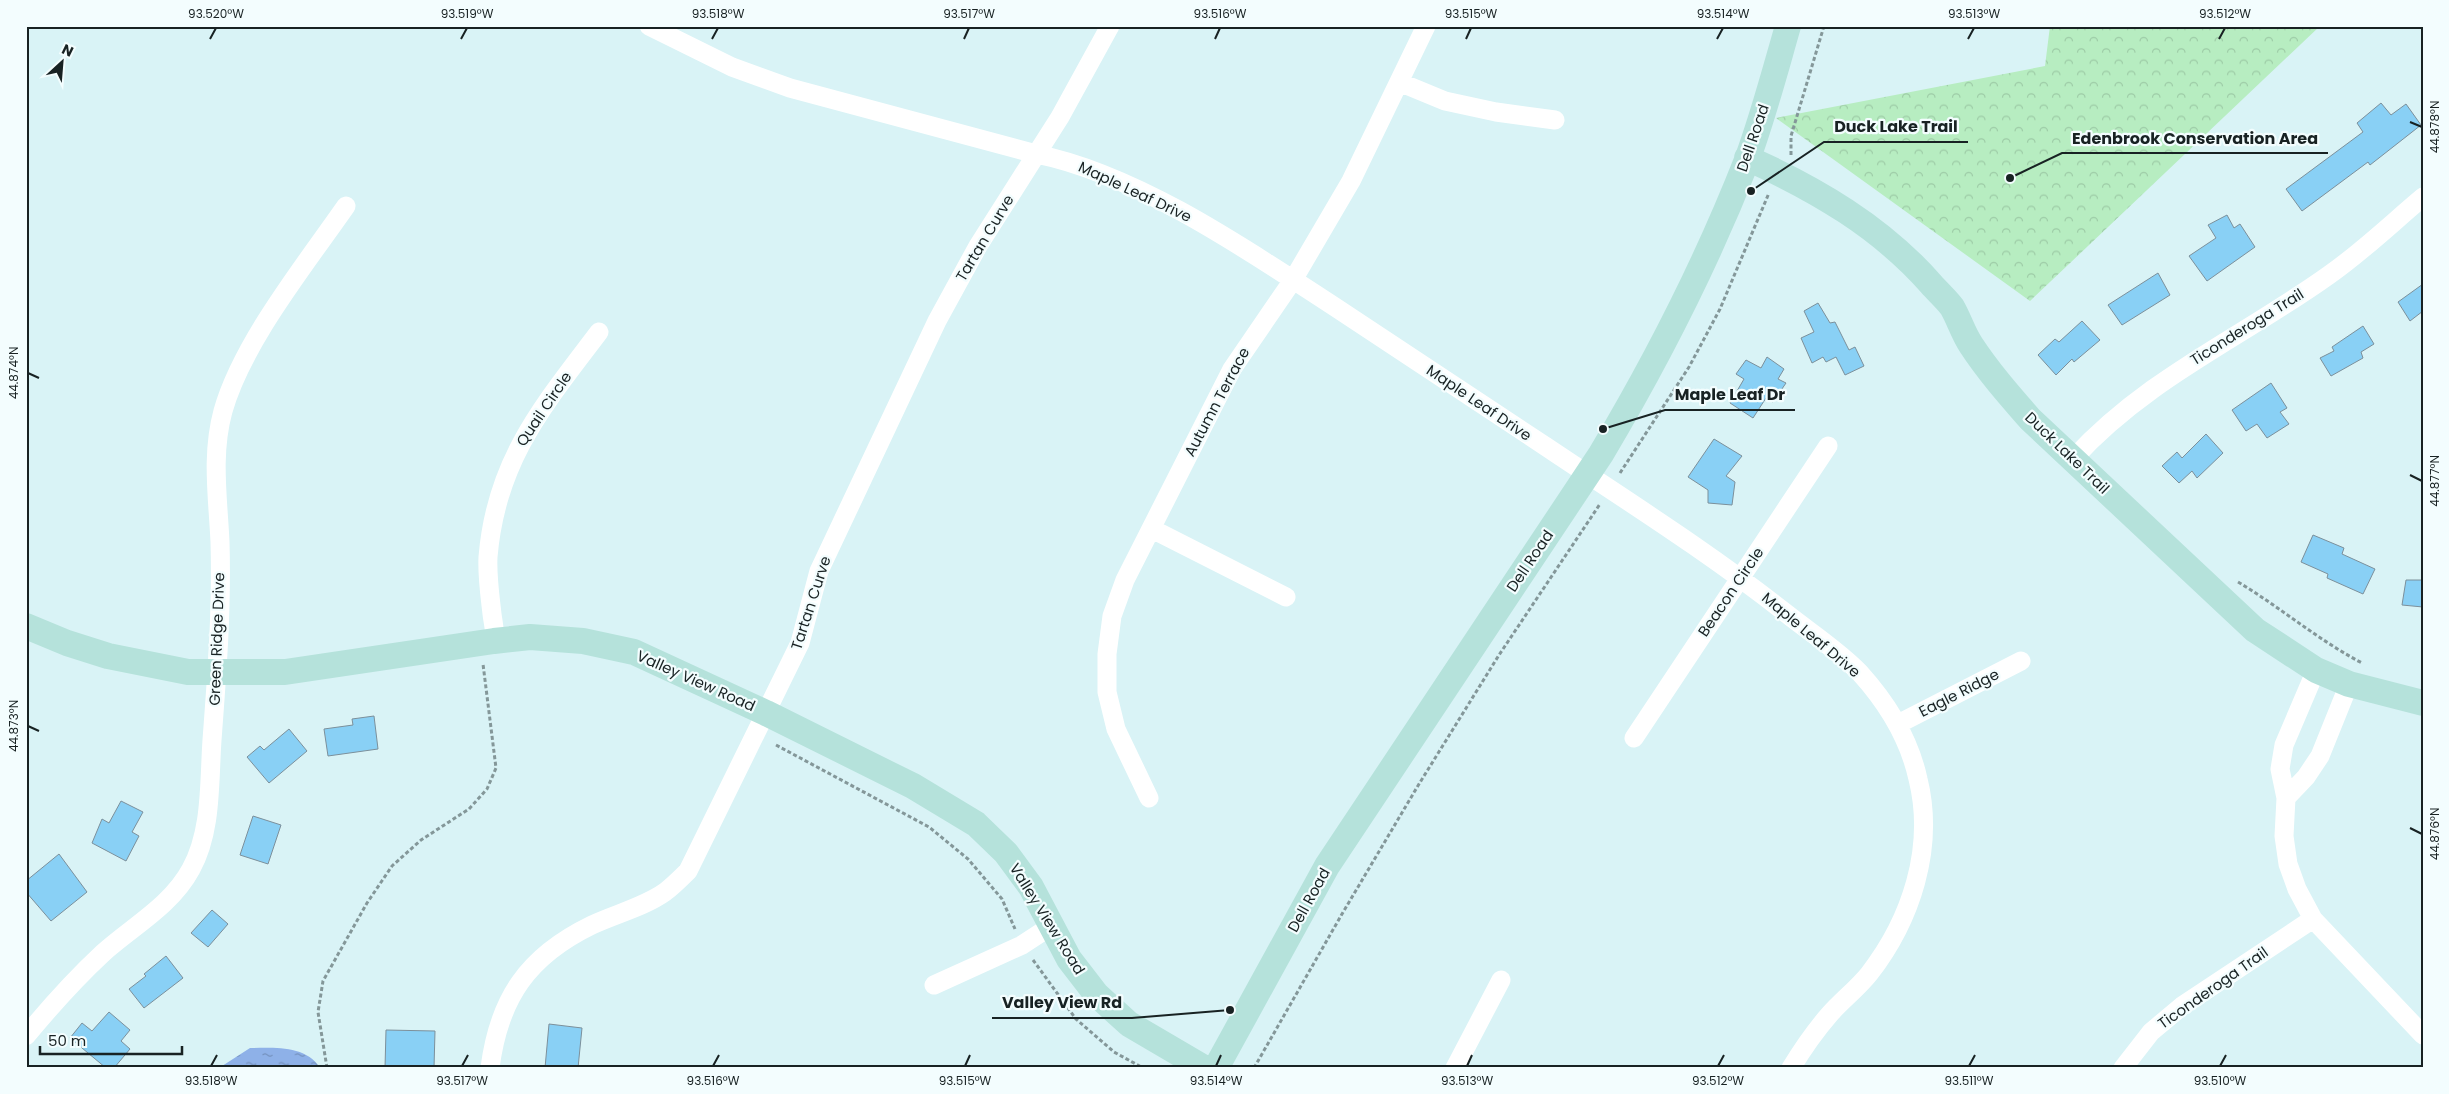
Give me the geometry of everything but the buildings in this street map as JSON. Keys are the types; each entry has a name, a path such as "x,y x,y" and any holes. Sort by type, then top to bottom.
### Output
{"street":[{"name":"Maple Leaf Drive","path":"649,26 732,67 790,88 1064,160 1131,187 1194,219 1293,280 1740,577 1857,671 1885,704 1898,724 1919,780 1924,822 1920,864 1910,905 1891,943 1867,977 1829,1015 1791,1068"},
{"name":"Tartan Curve","path":"490,1068 494,1037 508,1002 529,970 558,945 591,926 665,892 688,871 800,643 819,571 937,322 978,246 1064,110 1110,26"},
{"name":"Autumn Terrace","path":"1149,798 1116,729 1107,692 1107,654 1112,616 1125,580 1232,369 1293,280 1351,181 1426,26"},
{"name":"Dell Road","path":"1216,1068 1327,866 1587,474 1642,386 1713,243 1747,158 1788,26"},
{"path":"1399,82 1446,101 1496,112 1555,120"},
{"name":"Duck Lake Trail","path":"1747,158 1798,182 1851,214 1878,232 1916,267 1952,307 1969,343 1996,381 2030,419 2255,630 2316,670 2349,684 2423,702"},
{"name":"Ticonderoga Trail","path":"2073,460 2099,431 2149,390 2330,275 2423,197"},
{"name":"Green Ridge Drive","path":"26,1036 62,993 105,952 151,916 173,895 191,870 202,842 207,812 217,672 221,584 216,454 223,411 238,372 258,334 346,206"},
{"name":"Quail Circle","path":"487,642 488,559 492,519 504,480 520,442 599,332"},
{"name":"Beacon Circle","path":"1634,738 1828,446"},
{"path":"1152,529 1286,597"},
{"name":"Valley View Road","path":"26,626 67,643 108,656 188,672 285,672 530,637 583,641 634,652 766,713 913,786 976,824 1006,853 1031,887 1069,959 1096,994 1129,1024 1204,1068"},
{"name":"Eagle Ridge","path":"1898,724 2021,662"},
{"path":"2316,670 2284,745 2280,769 2286,798 2284,836 2288,864 2297,889 2313,919 2325,934 2423,1035"},
{"path":"2286,798 2306,777 2320,756 2349,684"},
{"name":"Ticonderoga Trail","path":"2123,1068 2151,1032 2182,1006 2313,919"},
{"path":"934,985 1022,945 1051,926"},
{"path":"1456,1068 1501,980"}],"path":[{"path":"327,1068 318,1012 323,981 367,903 392,866 421,840 469,809 487,788 496,768 487,642"},
{"path":"766,713 772,743 929,827 968,859 1002,899 1022,945 1076,1019 1114,1052 1143,1068"}],"green space":[{"path":"2050,26 2320,26 2030,301 1776,118 2045,66"}],"water":[{"path":"250,1048 288,1049 306,1055 320,1068 219,1068"}],"place":[{"name":"Edenbrook Conservation Area","path":"2010,178"},
{"name":"Duck Lake Trail","path":"1751,191"},
{"name":"Maple Leaf Dr","path":"1603,429"},
{"name":"Valley View Rd","path":"1230,1010"}]}
